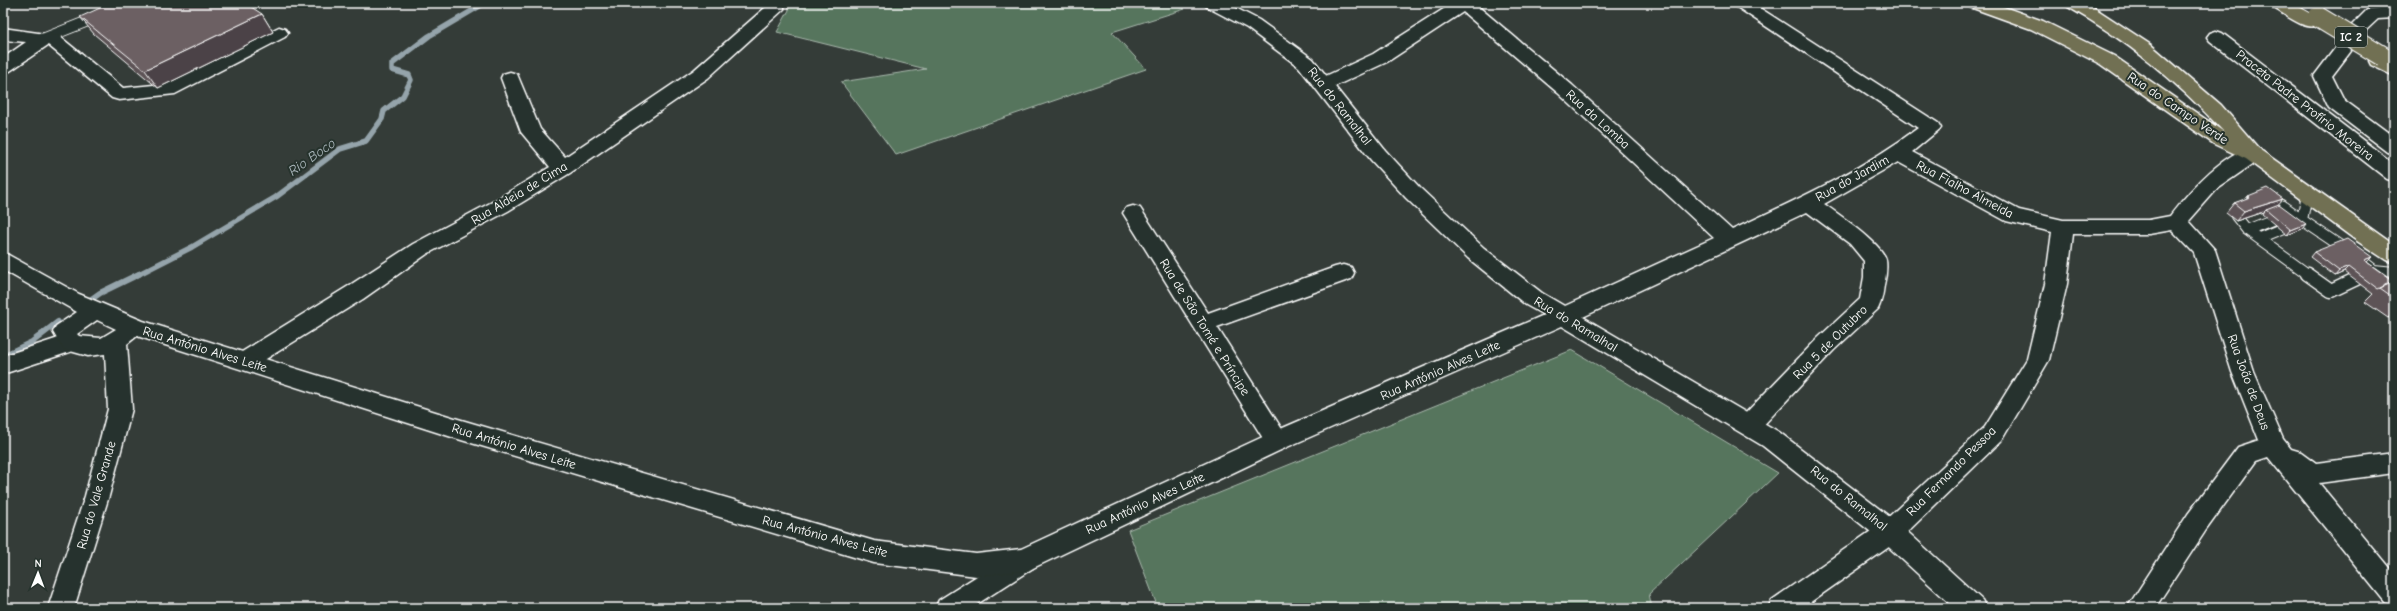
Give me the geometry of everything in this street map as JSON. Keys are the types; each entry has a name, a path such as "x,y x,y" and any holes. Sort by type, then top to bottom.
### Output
{"main road":[{"name":"Rua do Campo Verde","path":"1976,3 1994,7 2037,25 2107,60 2221,139 2253,154"},
{"name":"Rua do Campo Verde","path":"2074,3 2102,17 2175,74 2236,131 2253,154"},
{"name":"IC 2","path":"2278,3 2315,20 2388,63"},
{"name":"IC 2","path":"2296,3 2315,20"},
{"name":"Rua do Campo Verde","path":"2073,42 2101,45 2109,43 2113,37 2110,28 2102,17"},
{"path":"2253,154 2394,255"}],"street":[{"name":"Rua Aldeia de Cima","path":"245,361 355,293 420,249 501,206 563,168 701,74 775,9 775,3"},
{"name":"Rua do Ramalhal","path":"1213,3 1275,38 1306,63 1324,84 1378,155 1453,232 1534,299 1562,317 1749,425 1800,460 1890,532 1973,608"},
{"path":"1324,84 1380,58 1464,3"},
{"name":"Rua da Lomba","path":"1464,3 1565,89 1729,239"},
{"name":"Rua do Jardim","path":"1562,317 1809,202 1898,153 1931,128 1740,3"},
{"path":"2358,28 2371,8 2394,13"},
{"path":"3,34 53,40 119,94 168,90 279,33"},
{"name":"Praceta Padre Profírio Moreira","path":"2216,37 2394,174"},
{"path":"3,67 45,38"},
{"path":"2342,51 2323,76 2336,104 2394,148"},
{"path":"510,78 531,132 563,168"},
{"name":"Rua Fialho Almeida","path":"1898,153 2013,216 2064,227 2149,227 2177,222"},
{"path":"2177,222 2199,192 2225,170 2253,154"},
{"name":"Rua 5 de Outubro","path":"1749,425 1826,344 1870,303 1875,277 1875,259 1857,239 1809,202"},
{"name":"Rua de São Tomé e Príncipe","path":"1133,213 1277,441"},
{"name":"Rua João de Deus","path":"2140,608 2197,522 2247,454 2273,445 2243,372 2204,250 2177,222"},
{"name":"Rua Fernando Pessoa","path":"1781,608 1890,532 1993,434 2038,360 2056,284 2064,227"},
{"name":"Rua António Alves Leite","path":"3,260 71,300 135,327 458,429 874,552 976,565 1024,560 1277,441 1562,317"},
{"path":"1203,323 1343,273"},
{"path":"75,341 95,310"},
{"name":"Rua António Alves Leite","path":"13,362 75,341 116,341 135,327"},
{"name":"Rua do Vale Grande","path":"75,341 102,359 117,380"},
{"name":"Rua do Vale Grande","path":"61,608 97,496 120,409 117,380 116,341"},
{"path":"2273,445 2312,474 2394,463"},
{"path":"2273,445 2394,594"},
{"path":"948,608 1024,560"}],"lane":[{"path":"45,38 110,12"},
{"path":"2302,220 2307,194"},
{"path":"2374,270 2331,291 2247,230 2236,216 2274,200 2374,270 2394,272"},
{"path":"2247,230 2291,212"},
{"path":"2259,238 2302,220"}],"green space":[{"path":"788,3 1174,3 1185,9 1112,32 1146,69 896,155 841,82 926,69 777,32 789,10"},
{"path":"1572,350 1778,473 1649,594 1652,608 1158,608 1128,530"}],"building":[{"path":"111,3 245,3 262,14 145,70 80,17"},
{"path":"2268,188 2283,199 2244,211 2234,203 2250,197 2248,196"},
{"path":"2279,204 2306,224 2291,230 2266,209"},
{"path":"2347,239 2372,257 2364,260 2394,282 2378,289 2349,267 2339,271 2314,252"},
{"path":"2394,281 2394,298 2380,288"}],"waterway":[{"name":"Rio Boco","path":"138,274 192,247 276,197 340,149 366,141 382,119 384,111 403,96 411,80 409,75 392,70 392,64 429,36 485,3"},
{"name":"Rio Boco","path":"86,303 100,293 138,274"},
{"name":"Rio Boco","path":"3,356 32,342 58,322"}]}
